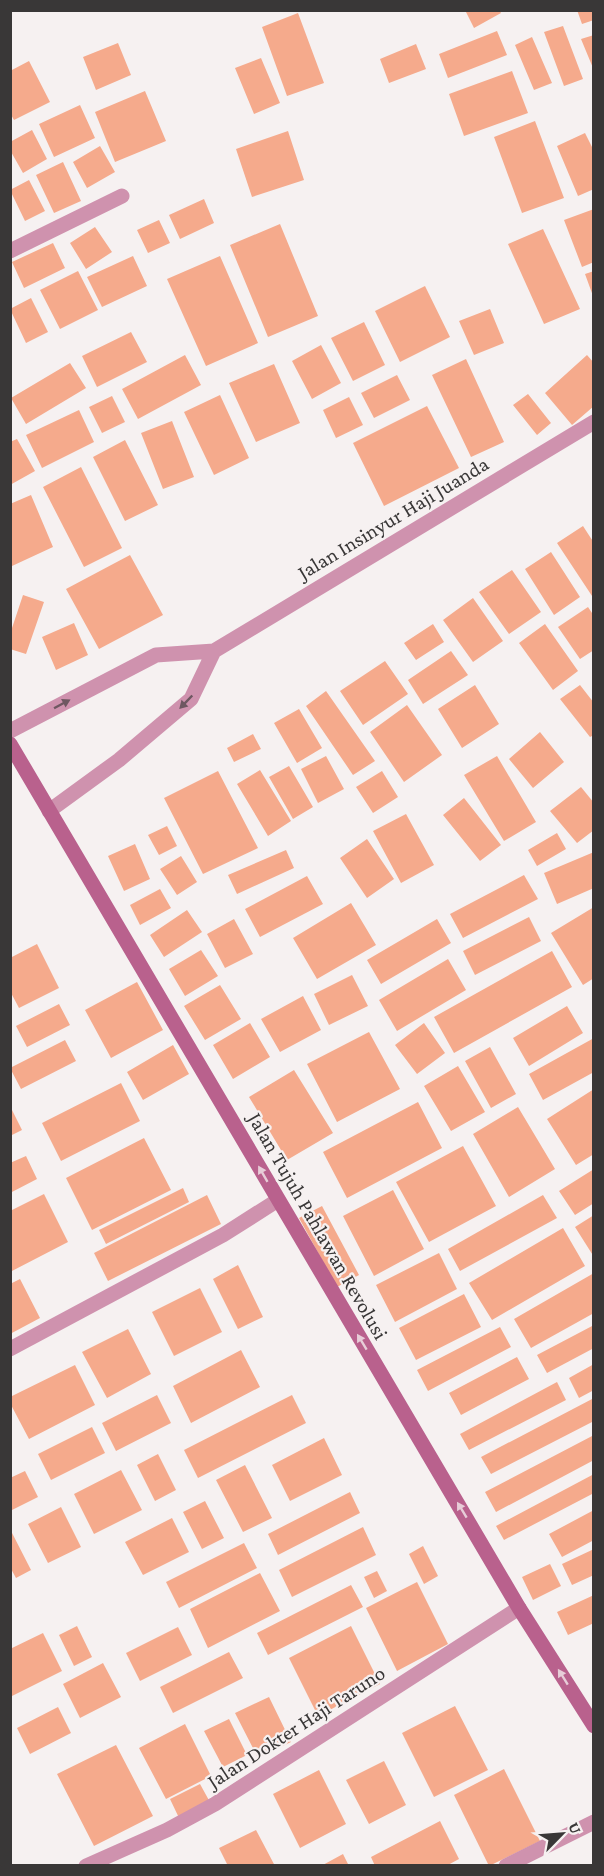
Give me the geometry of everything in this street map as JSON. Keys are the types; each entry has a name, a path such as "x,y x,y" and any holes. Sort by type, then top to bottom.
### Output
{"main road":[{"name":"Jalan Tujuh Pahlawan Revolusi","path":"10,744 519,1608 594,1726"}],"street":[{"path":"10,251 122,196"},
{"name":"Jalan Insinyur Haji Juanda","path":"10,731 156,655 214,651 594,422"},
{"path":"49,811 119,760 191,699 214,651"},
{"path":"10,1349 223,1235 278,1200"},
{"name":"Jalan Dokter Haji Taruno","path":"86,1866 167,1830 215,1804 519,1608"},
{"path":"506,1866 594,1822"}],"building":[{"path":"465,10 499,10 501,13 474,28"},
{"path":"577,10 594,10 594,20 582,24"},
{"path":"298,13 324,83 287,96 262,27"},
{"path":"563,26 583,79 564,86 544,32"},
{"path":"497,31 507,55 448,78 439,54"},
{"path":"594,35 594,68 593,68 581,39"},
{"path":"532,37 552,83 534,90 515,45"},
{"path":"118,43 131,75 96,90 83,57"},
{"path":"416,44 426,69 389,83 380,59"},
{"path":"261,58 280,103 254,114 235,68"},
{"path":"29,61 50,102 14,120 10,113 10,71"},
{"path":"512,71 528,113 464,136 449,94"},
{"path":"145,91 166,141 115,162 95,112"},
{"path":"80,105 95,138 54,157 39,124"},
{"path":"535,121 564,198 522,213 494,137"},
{"path":"32,130 47,159 23,173 10,150 10,142"},
{"path":"288,131 304,180 252,197 236,149"},
{"path":"585,133 594,151 594,189 578,196 557,146"},
{"path":"100,146 115,172 87,188 73,162"},
{"path":"63,162 81,201 54,213 36,175"},
{"path":"29,180 45,211 25,221 10,190"},
{"path":"204,199 214,223 180,239 169,215"},
{"path":"594,209 594,262 582,267 564,220"},
{"path":"159,220 170,243 148,253 137,230"},
{"path":"280,224 318,316 268,337 230,245"},
{"path":"95,227 112,252 86,269 70,243"},
{"path":"543,229 580,309 544,324 508,244"},
{"path":"53,243 65,268 24,288 12,262"},
{"path":"133,256 147,286 102,307 87,277"},
{"path":"220,256 258,343 206,366 167,279"},
{"path":"78,271 98,310 60,329 40,290"},
{"path":"594,271 594,296 593,296 585,274"},
{"path":"425,286 450,337 400,362 375,311"},
{"path":"31,298 48,332 26,343 10,309"},
{"path":"490,309 504,343 474,355 459,321"},
{"path":"364,322 385,365 353,381 331,338"},
{"path":"131,332 147,362 97,387 82,356"},
{"path":"321,345 341,383 312,399 292,361"},
{"path":"185,355 201,385 138,419 122,389"},
{"path":"587,355 594,363 594,406 572,425 545,393"},
{"path":"466,359 504,442 471,457 432,375"},
{"path":"70,363 86,388 26,424 11,398"},
{"path":"274,364 300,423 256,442 229,383"},
{"path":"397,375 410,400 374,418 361,393"},
{"path":"528,394 551,423 537,435 513,405"},
{"path":"220,395 249,458 214,475 184,412"},
{"path":"112,396 125,422 102,433 89,407"},
{"path":"349,397 363,425 336,438 323,410"},
{"path":"427,406 459,468 384,506 353,443"},
{"path":"79,410 94,442 42,468 26,435"},
{"path":"172,421 194,477 163,489 141,433"},
{"path":"17,439 35,471 10,485 10,442"},
{"path":"125,440 158,505 125,521 93,457"},
{"path":"81,467 122,548 84,567 43,487"},
{"path":"31,495 53,547 12,566 10,504"},
{"path":"583,526 594,543 594,599 557,543"},
{"path":"551,552 580,597 554,615 525,569"},
{"path":"130,555 163,615 99,649 66,589"},
{"path":"512,570 541,612 509,634 479,592"},
{"path":"23,595 44,602 26,654 10,649 10,634"},
{"path":"473,598 503,641 473,662 443,620"},
{"path":"588,607 594,616 594,650 580,659 558,627"},
{"path":"74,623 88,655 56,670 42,637"},
{"path":"433,624 444,642 416,660 404,643"},
{"path":"545,624 578,671 553,690 519,643"},
{"path":"451,651 468,675 423,704 408,680"},
{"path":"385,661 408,694 363,725 340,691"},
{"path":"475,685 499,724 462,748 438,709"},
{"path":"580,685 594,703 594,735 590,737 560,699"},
{"path":"326,691 375,761 353,775 306,706"},
{"path":"407,705 442,755 404,782 370,732"},
{"path":"299,709 322,748 297,763 274,723"},
{"path":"540,732 564,762 533,788 509,759"},
{"path":"253,734 261,749 234,762 227,748"},
{"path":"326,756 344,789 318,803 301,769"},
{"path":"497,756 536,822 504,841 464,775"},
{"path":"289,766 313,807 293,819 269,777"},
{"path":"260,770 291,821 268,836 237,784"},
{"path":"218,771 258,848 203,874 164,798"},
{"path":"382,771 398,797 373,813 356,787"},
{"path":"581,787 594,803 594,830 577,843 550,811"},
{"path":"464,798 501,845 480,861 443,815"},
{"path":"406,814 434,865 401,883 373,831"},
{"path":"167,826 177,846 159,855 148,835"},
{"path":"557,833 566,849 537,866 528,850"},
{"path":"367,839 394,879 367,898 340,858"},
{"path":"135,844 150,879 124,891 108,856"},
{"path":"286,850 294,868 237,894 228,875"},
{"path":"594,852 594,888 557,904 544,873"},
{"path":"181,856 197,882 177,895 160,869"},
{"path":"524,875 538,899 463,938 450,914"},
{"path":"307,876 323,904 260,937 245,909"},
{"path":"160,889 171,908 140,925 130,905"},
{"path":"351,903 376,945 317,979 293,938"},
{"path":"594,907 594,978 583,985 551,933"},
{"path":"187,910 202,932 164,957 150,935"},
{"path":"529,917 541,941 475,975 463,951"},
{"path":"234,919 253,954 225,968 207,934"},
{"path":"437,919 451,943 381,984 367,960"},
{"path":"37,944 59,988 19,1008 10,991 10,958"},
{"path":"201,950 218,976 185,996 169,969"},
{"path":"552,951 572,987 454,1053 434,1017"},
{"path":"448,959 466,990 397,1031 379,1000"},
{"path":"352,975 368,1006 329,1025 314,994"},
{"path":"137,982 163,1030 111,1058 85,1010"},
{"path":"220,985 241,1019 205,1040 184,1006"},
{"path":"303,996 321,1030 280,1052 261,1019"},
{"path":"59,1004 70,1025 27,1047 16,1026"},
{"path":"567,1006 583,1033 529,1066 513,1038"},
{"path":"250,1023 270,1057 233,1079 213,1045"},
{"path":"424,1023 445,1053 417,1074 395,1045"},
{"path":"369,1032 400,1089 337,1122 307,1064"},
{"path":"594,1038 594,1072 543,1100 529,1074"},
{"path":"65,1040 76,1061 21,1089 10,1068"},
{"path":"173,1045 189,1074 143,1100 127,1072"},
{"path":"490,1047 516,1094 491,1108 465,1061"},
{"path":"458,1066 485,1112 451,1131 424,1086"},
{"path":"294,1070 333,1133 287,1160 249,1097"},
{"path":"121,1083 140,1121 61,1161 42,1123"},
{"path":"594,1089 594,1154 576,1165 547,1119"},
{"path":"418,1102 442,1148 347,1198 323,1152"},
{"path":"10,1106 22,1130 10,1136"},
{"path":"518,1107 555,1169 509,1197 473,1134"},
{"path":"144,1138 171,1190 92,1230 66,1178"},
{"path":"463,1146 496,1206 429,1242 396,1182"},
{"path":"26,1156 37,1179 10,1193 10,1163"},
{"path":"594,1169 594,1203 575,1215 559,1191"},
{"path":"183,1188 189,1202 106,1244 99,1230"},
{"path":"393,1190 424,1249 374,1276 343,1216"},
{"path":"44,1194 68,1242 10,1272 10,1211"},
{"path":"207,1195 221,1224 108,1281 94,1253"},
{"path":"543,1195 557,1218 460,1271 448,1249"},
{"path":"322,1206 359,1275 337,1287 299,1218"},
{"path":"594,1215 594,1257 575,1227"},
{"path":"563,1228 585,1266 492,1320 469,1283"},
{"path":"439,1253 457,1289 395,1322 376,1285"},
{"path":"238,1265 263,1317 238,1329 213,1279"},
{"path":"594,1273 594,1313 531,1348 514,1319"},
{"path":"20,1279 40,1318 10,1334 10,1284"},
{"path":"200,1288 222,1332 174,1356 152,1312"},
{"path":"464,1294 481,1327 416,1360 399,1328"},
{"path":"594,1325 594,1348 547,1373 537,1355"},
{"path":"500,1327 511,1347 428,1391 417,1370"},
{"path":"128,1329 151,1374 107,1398 82,1352"},
{"path":"241,1350 260,1387 191,1423 173,1386"},
{"path":"517,1357 529,1379 461,1415 449,1393"},
{"path":"594,1364 594,1390 579,1398 569,1378"},
{"path":"75,1365 95,1405 29,1439 10,1403 10,1397"},
{"path":"557,1382 566,1400 469,1450 460,1434"},
{"path":"157,1395 171,1423 116,1451 102,1423"},
{"path":"292,1395 306,1423 198,1478 184,1450"},
{"path":"594,1398 594,1421 491,1474 481,1457"},
{"path":"92,1427 105,1453 51,1480 38,1454"},
{"path":"594,1435 594,1460 496,1512 485,1492"},
{"path":"324,1438 342,1475 290,1501 272,1465"},
{"path":"158,1454 176,1490 155,1501 137,1465"},
{"path":"245,1465 272,1518 243,1532 216,1480"},
{"path":"121,1470 142,1510 94,1534 74,1494"},
{"path":"25,1471 38,1497 10,1511 10,1478"},
{"path":"594,1474 594,1493 504,1540 496,1526"},
{"path":"350,1492 360,1513 278,1555 268,1534"},
{"path":"205,1501 224,1538 202,1549 183,1512"},
{"path":"61,1507 81,1547 48,1563 28,1524"},
{"path":"594,1510 594,1540 562,1557 549,1534"},
{"path":"172,1518 189,1552 143,1575 125,1542"},
{"path":"363,1527 376,1555 292,1597 279,1570"},
{"path":"10,1529 31,1570 16,1578 10,1567"},
{"path":"244,1543 257,1568 179,1608 166,1582"},
{"path":"423,1546 438,1576 424,1584 409,1554"},
{"path":"594,1549 594,1575 572,1585 562,1564"},
{"path":"550,1564 561,1586 533,1600 522,1577"},
{"path":"377,1571 387,1591 374,1598 364,1577"},
{"path":"260,1573 280,1611 208,1648 190,1609"},
{"path":"417,1582 448,1644 397,1671 366,1608"},
{"path":"351,1585 363,1607 268,1655 257,1633"},
{"path":"594,1595 594,1623 568,1635 557,1612"},
{"path":"77,1626 92,1657 74,1666 59,1635"},
{"path":"351,1626 380,1684 318,1716 289,1658"},
{"path":"178,1627 192,1655 140,1681 126,1653"},
{"path":"43,1633 62,1671 10,1697 10,1649"},
{"path":"229,1652 243,1678 173,1713 160,1687"},
{"path":"103,1663 121,1697 80,1718 63,1684"},
{"path":"269,1697 291,1742 258,1758 235,1713"},
{"path":"455,1706 488,1770 434,1797 402,1733"},
{"path":"58,1707 71,1733 30,1754 17,1728"},
{"path":"229,1719 247,1755 223,1767 204,1731"},
{"path":"185,1724 211,1776 166,1799 139,1748"},
{"path":"116,1745 153,1816 94,1846 57,1774"},
{"path":"384,1761 406,1805 369,1824 346,1780"},
{"path":"504,1769 540,1841 489,1866 454,1795"},
{"path":"319,1770 346,1824 300,1848 273,1794"},
{"path":"200,1784 211,1804 180,1820 170,1799"},
{"path":"440,1821 459,1859 446,1866 375,1866 371,1857"},
{"path":"256,1830 275,1866 228,1866 219,1848"},
{"path":"343,1854 349,1866 321,1866"}]}
